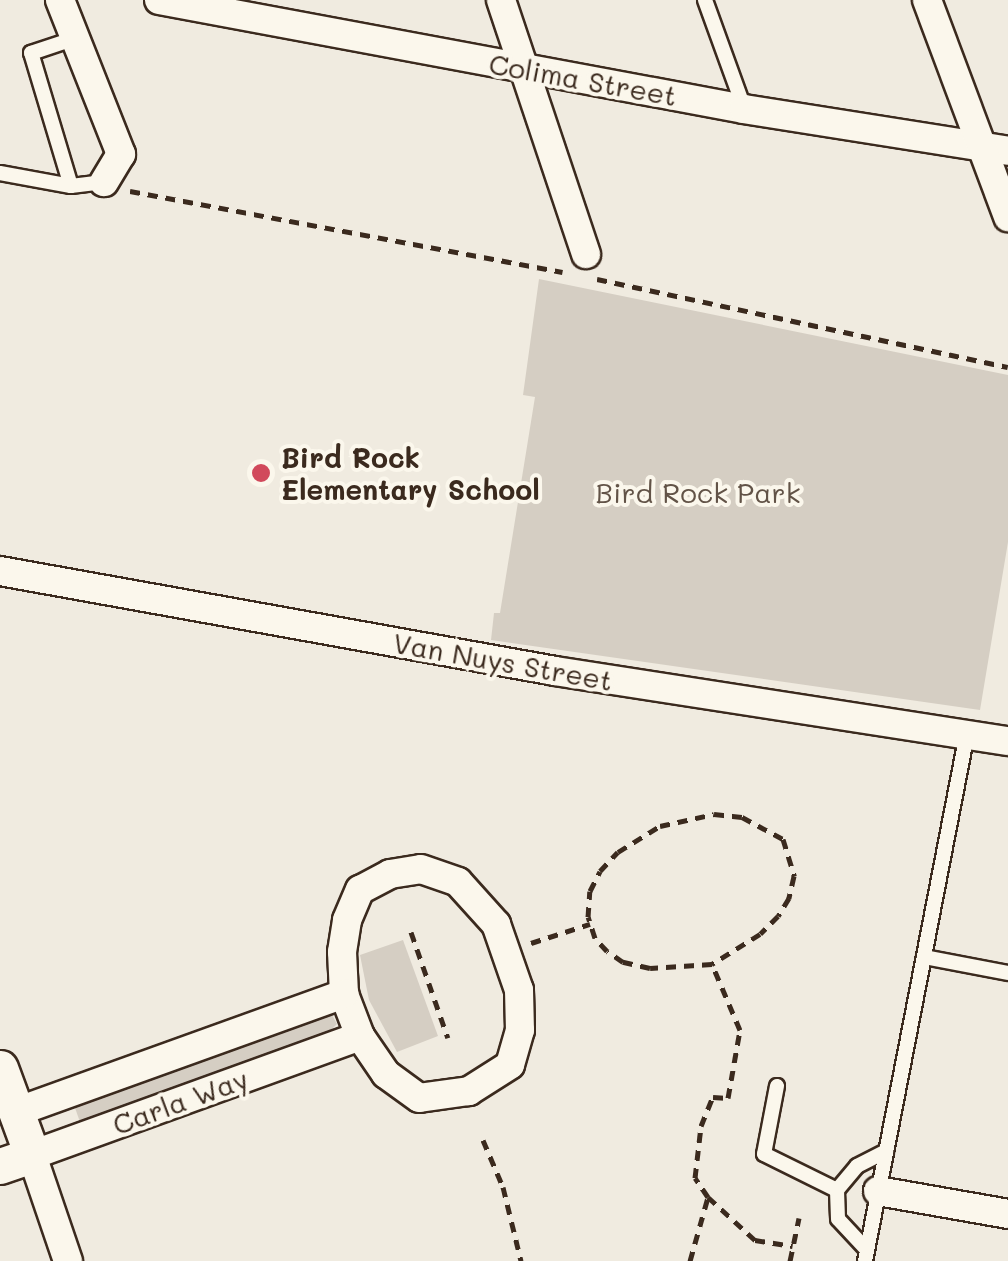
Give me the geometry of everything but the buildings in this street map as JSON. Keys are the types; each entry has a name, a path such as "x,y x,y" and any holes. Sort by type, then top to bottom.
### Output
{"street":[{"path":"60,0 121,154 104,182"},
{"name":"Colima Street","path":"159,0 273,11 526,69 1008,151"},
{"path":"501,0 586,254"},
{"path":"927,0 1008,216"},
{"name":"Van Nuys Street","path":"0,571 554,671 1008,741"},
{"path":"421,868 458,882 496,924 519,990 520,1030 510,1065 468,1091 419,1098 386,1074 360,1036 344,994 342,952 347,920 360,890 390,874 421,868"},
{"name":"Carla Way","path":"8,1114 344,994"},
{"name":"Carla Way","path":"16,1161 360,1036"},
{"path":"0,1068 16,1161 68,1261"},
{"path":"878,1190 1008,1214"}],"lane":[{"path":"705,0 744,109"},
{"path":"70,186 31,53 76,38"},
{"path":"0,173 70,186 104,182"},
{"path":"866,1255 967,734"},
{"path":"924,957 1008,973"},
{"path":"778,1086 764,1154 837,1190"},
{"path":"866,1255 838,1218 837,1190 858,1166 886,1151"}],"path":[{"path":"104,182 147,196 555,270 1008,367"},
{"path":"685,817 742,817 783,839 794,876 778,916 760,934 712,964 650,968 623,962 595,938 590,924 590,891 600,872 637,838 685,817"},
{"path":"522,946 590,924"},
{"path":"411,932 448,1038"},
{"path":"712,964 740,1030 728,1098 713,1096 702,1126 695,1178 708,1198 755,1240 793,1246"},
{"path":"483,1140 503,1187 521,1261"},
{"path":"690,1261 708,1198"},
{"path":"790,1261 799,1218"}],"green space":[{"name":"Bird Rock Park","path":"539,279 1008,375 1008,542 980,710 491,640 494,613 500,613 535,397 523,395"},
{"path":"403,940 438,1036 397,1052 369,1000 360,955"},
{"path":"331,1013 337,1024 329,1032 80,1122 74,1105"}],"place":[{"name":"Bird Rock Elementary School","path":"261,473"}]}
